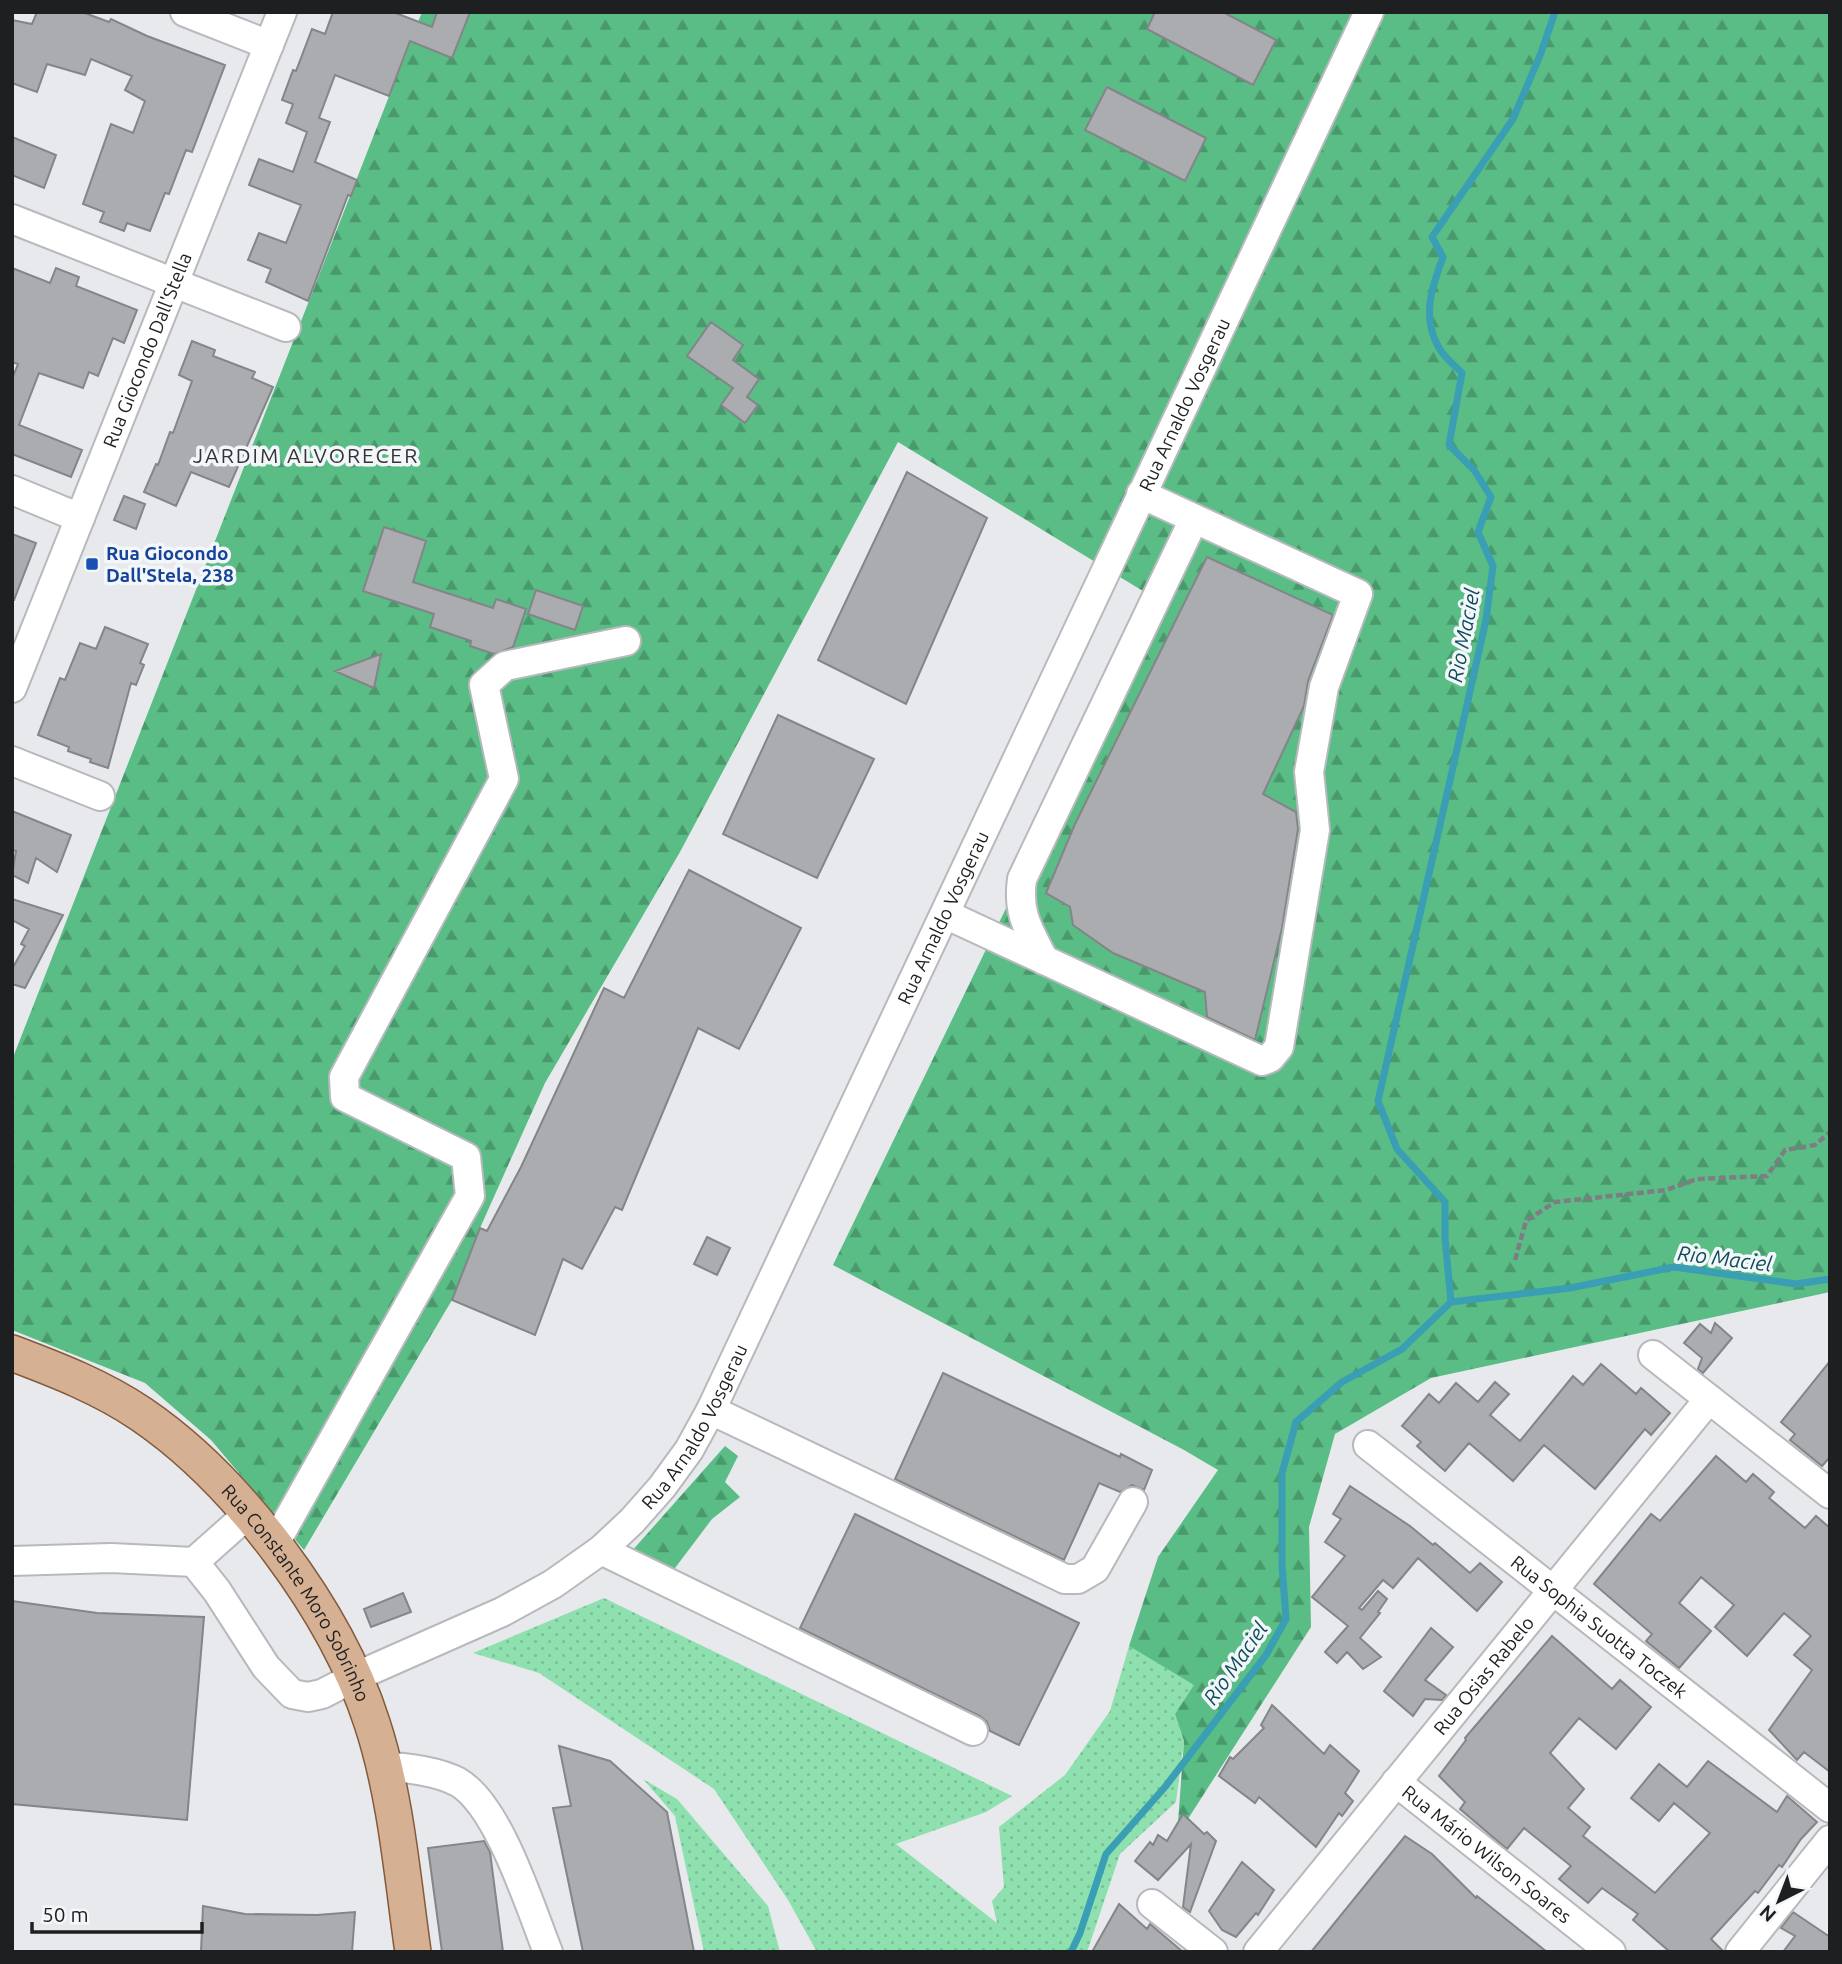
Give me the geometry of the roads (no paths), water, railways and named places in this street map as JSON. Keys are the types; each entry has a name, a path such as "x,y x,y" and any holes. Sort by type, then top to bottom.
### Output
{"main road":[{"name":"Rua Constante Moro Sobrinho","path":"12,1353 108,1394 140,1413 199,1460 274,1545 304,1586 355,1677 372,1722 385,1767 413,1952"}],"street":[{"path":"185,12 269,45"},
{"name":"Rua Giocondo Dall'Stella","path":"12,688 282,12"},
{"name":"Rua Arnaldo Vosgerau","path":"194,1562 217,1591 266,1667 292,1694 308,1697 322,1694 502,1612 553,1584 600,1550 632,1521 662,1487 689,1450 724,1415 944,914 1369,12"},
{"path":"12,219 286,327"},
{"path":"12,490 80,518"},
{"path":"944,914 1262,1061 1270,1058 1279,1047 1315,830 1309,772 1324,687 1357,594 1141,494"},
{"path":"1044,960 1025,922 1019,900 1022,879 1195,519"},
{"path":"274,1545 470,1196 466,1157 345,1097 344,1077 504,779 484,685 505,666 626,641"},
{"path":"12,761 100,796"},
{"path":"1653,1355 1830,1494"},
{"name":"Rua Osias Rabelo","path":"1258,1952 1709,1399"},
{"path":"724,1415 1065,1579 1078,1579 1095,1569 1133,1502"},
{"name":"Rua Sophia Suotta Toczek","path":"1368,1445 1830,1808"},
{"path":"12,1562 111,1558 194,1562 248,1514"},
{"path":"600,1550 973,1731"},
{"path":"385,1767 410,1768 458,1783 486,1809 506,1849 548,1952"},
{"name":"Rua Mário Wilson Soares","path":"1396,1783 1611,1952"},
{"path":"1740,1952 1830,1840"},
{"path":"1152,1904 1213,1952"}],"waterway":[{"name":"Rio Maciel","path":"1451,1302 1445,1238 1445,1202 1397,1149 1378,1101 1486,620 1493,566 1478,532 1491,497 1474,470 1449,445 1462,373 1441,351 1430,325 1432,291 1443,257 1432,237 1513,119 1555,12"},
{"name":"Rio Maciel","path":"1071,1952 1106,1854 1165,1787 1266,1655 1286,1619 1282,1565 1282,1473 1296,1422 1342,1382 1402,1349 1451,1302 1570,1288 1674,1267 1796,1284 1830,1279"}],"place":[{"name":"Rua Giocondo Dall'Stela, 238","path":"92,564"}],"district":[{"name":"JARDIM ALVORECER","path":"306,455"}]}
